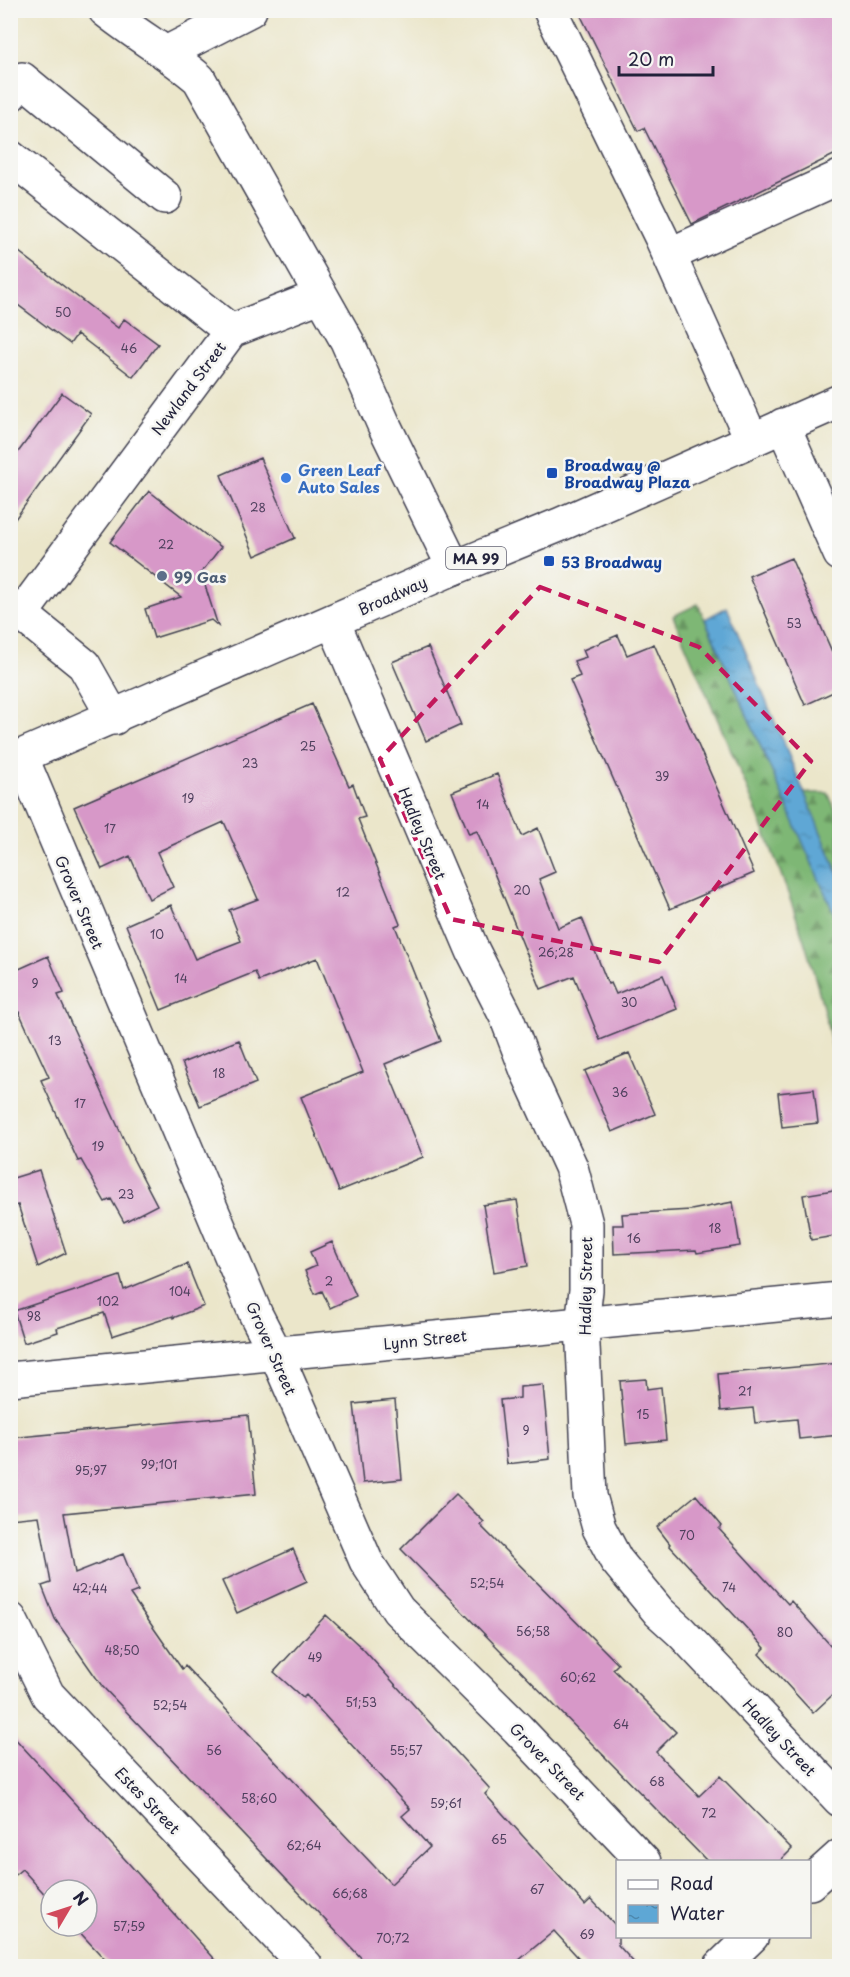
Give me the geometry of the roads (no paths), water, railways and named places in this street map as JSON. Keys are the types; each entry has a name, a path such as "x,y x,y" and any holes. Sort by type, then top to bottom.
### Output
{"street":[{"path":"105,10 137,36 168,52 199,78 347,341 384,424 454,568"},
{"path":"168,52 250,10"},
{"path":"550,10 669,255 751,438"},
{"path":"10,95 22,79 165,197"},
{"name":"Newland Street","path":"10,157 231,331 16,609"},
{"path":"669,255 840,177"},
{"path":"231,331 320,296"},
{"name":"Broadway","path":"16,759 840,401"},
{"path":"783,426 840,554"},
{"path":"16,609 84,665 114,718"},
{"name":"Hadley Street","path":"333,621 473,951 506,1016 527,1071 571,1167 586,1224 586,1290 582,1325 590,1496 599,1528 615,1560 659,1612 840,1800"},
{"name":"Grover Street","path":"16,759 251,1304 276,1354 366,1561 398,1610 518,1729 642,1860"},
{"name":"Lynn Street","path":"10,1379 840,1299"},
{"name":"Estes Street","path":"10,1619 48,1695 306,1966"},
{"path":"811,1882 840,1856"}],"water":[{"path":"727,607 839,876 839,925 705,619"}],"place":[{"name":"Broadway @ Broadway Plaza","path":"552,473"},
{"name":"Green Leaf Auto Sales","path":"286,478"},
{"name":"53 Broadway","path":"549,561"},
{"name":"99 Gas","path":"162,576"}]}
